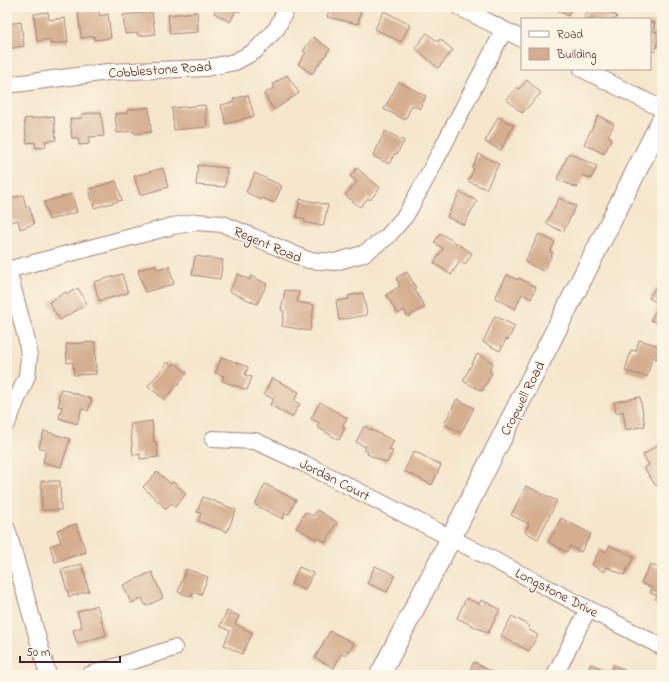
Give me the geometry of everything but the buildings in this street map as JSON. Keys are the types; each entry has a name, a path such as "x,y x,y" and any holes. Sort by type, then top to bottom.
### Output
{"street":[{"name":"Cobblestone Road","path":"7,85 108,72 206,68 235,62 255,50 277,28 287,7"},
{"path":"459,7 521,38"},
{"name":"Regent Road","path":"8,270 173,226 196,222 223,224 308,260 335,262 363,254 387,237 406,215 504,30"},
{"path":"584,70 662,110"},
{"name":"Cropwell Road","path":"380,675 451,538 662,120"},
{"path":"7,423 27,376 29,357 27,341 8,270"},
{"name":"Jordan Court","path":"213,440 255,441 303,463 451,538"},
{"path":"7,529 48,675"},
{"name":"Longstone Drive","path":"451,538 662,647"},
{"path":"555,675 588,609"},
{"path":"89,675 174,648"}]}
